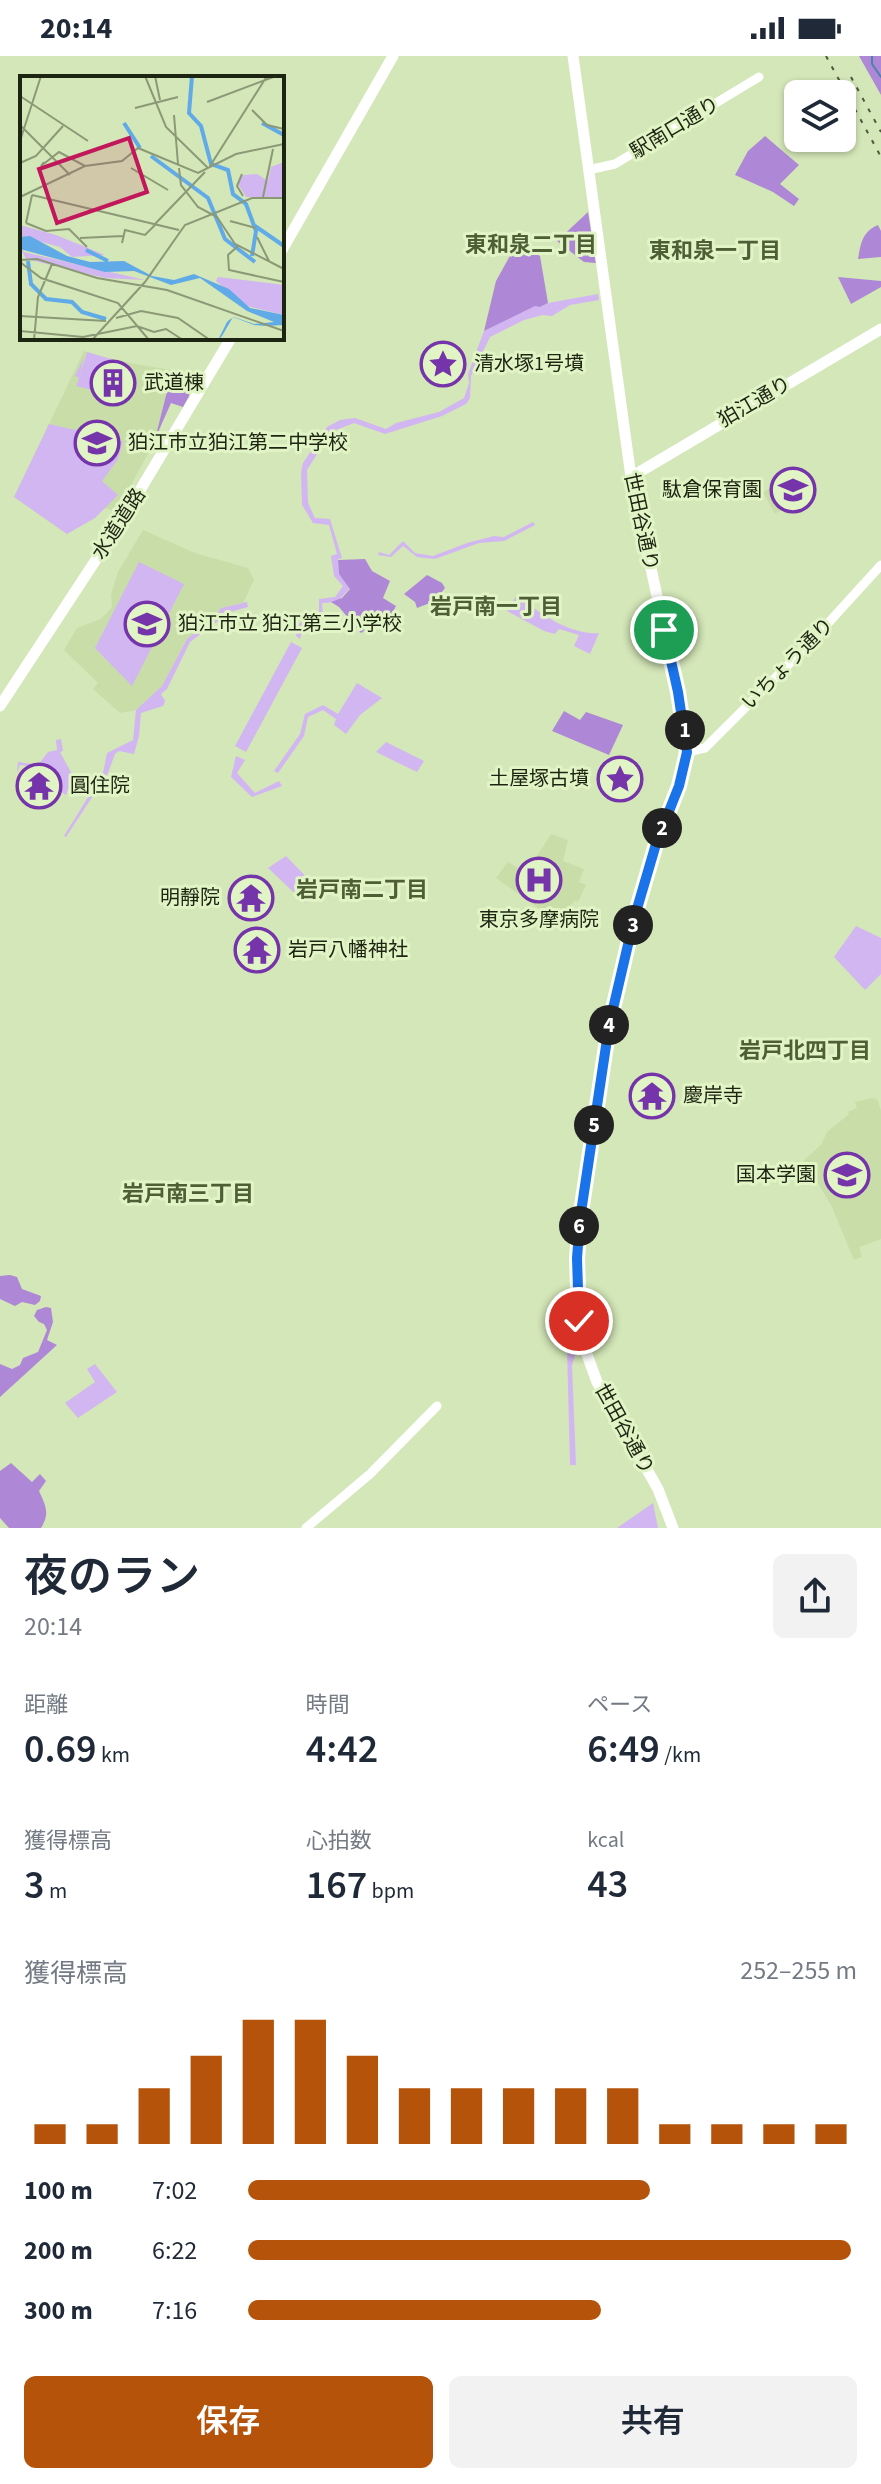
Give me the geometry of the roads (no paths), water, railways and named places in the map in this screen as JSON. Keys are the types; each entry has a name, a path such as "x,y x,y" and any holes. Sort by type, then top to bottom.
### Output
{"main road":[{"path":"284,247 393,56"},
{"name":"世田谷通り","path":"573,56 631,477 678,692 687,752 679,786 656,844 616,994 584,1189 577,1258 579,1321 585,1351 597,1382 662,1497 673,1528"},
{"name":"狛江通り","path":"631,477 881,329"},
{"name":"水道道路","path":"0,706 124,517 230,340"}],"street":[{"name":"駅南口通り","path":"588,170 618,162 759,77"},
{"name":"いちょう通り","path":"687,752 705,748 810,643 881,565"},
{"path":"306,1528 370,1474 437,1406"}],"waterway":[{"path":"872,56 872,64 881,77"}],"railway":[{"path":"826,56 881,157"},
{"path":"851,77 881,132"}],"place":[{"name":"清水塚1号墳","path":"443,364"},
{"name":"武道棟","path":"113,383"},
{"name":"狛江市立狛江第二中学校","path":"97,443"},
{"name":"駄倉保育園","path":"793,490"},
{"name":"狛江市立 狛江第三小学校","path":"147,624"},
{"name":"土屋塚古墳","path":"620,779"},
{"name":"圓住院","path":"39,786"},
{"name":"東京多摩病院","path":"539,880"},
{"name":"明靜院","path":"251,898"},
{"name":"岩戸八幡神社","path":"257,950"},
{"name":"慶岸寺","path":"652,1096"},
{"name":"国本学園","path":"847,1175"}],"district":[{"name":"東和泉二丁目","path":"531,245"},
{"name":"東和泉一丁目","path":"715,251"},
{"name":"岩戸南一丁目","path":"496,607"},
{"name":"岩戸南二丁目","path":"362,890"},
{"name":"岩戸北四丁目","path":"805,1051"},
{"name":"岩戸南三丁目","path":"188,1194"}]}
